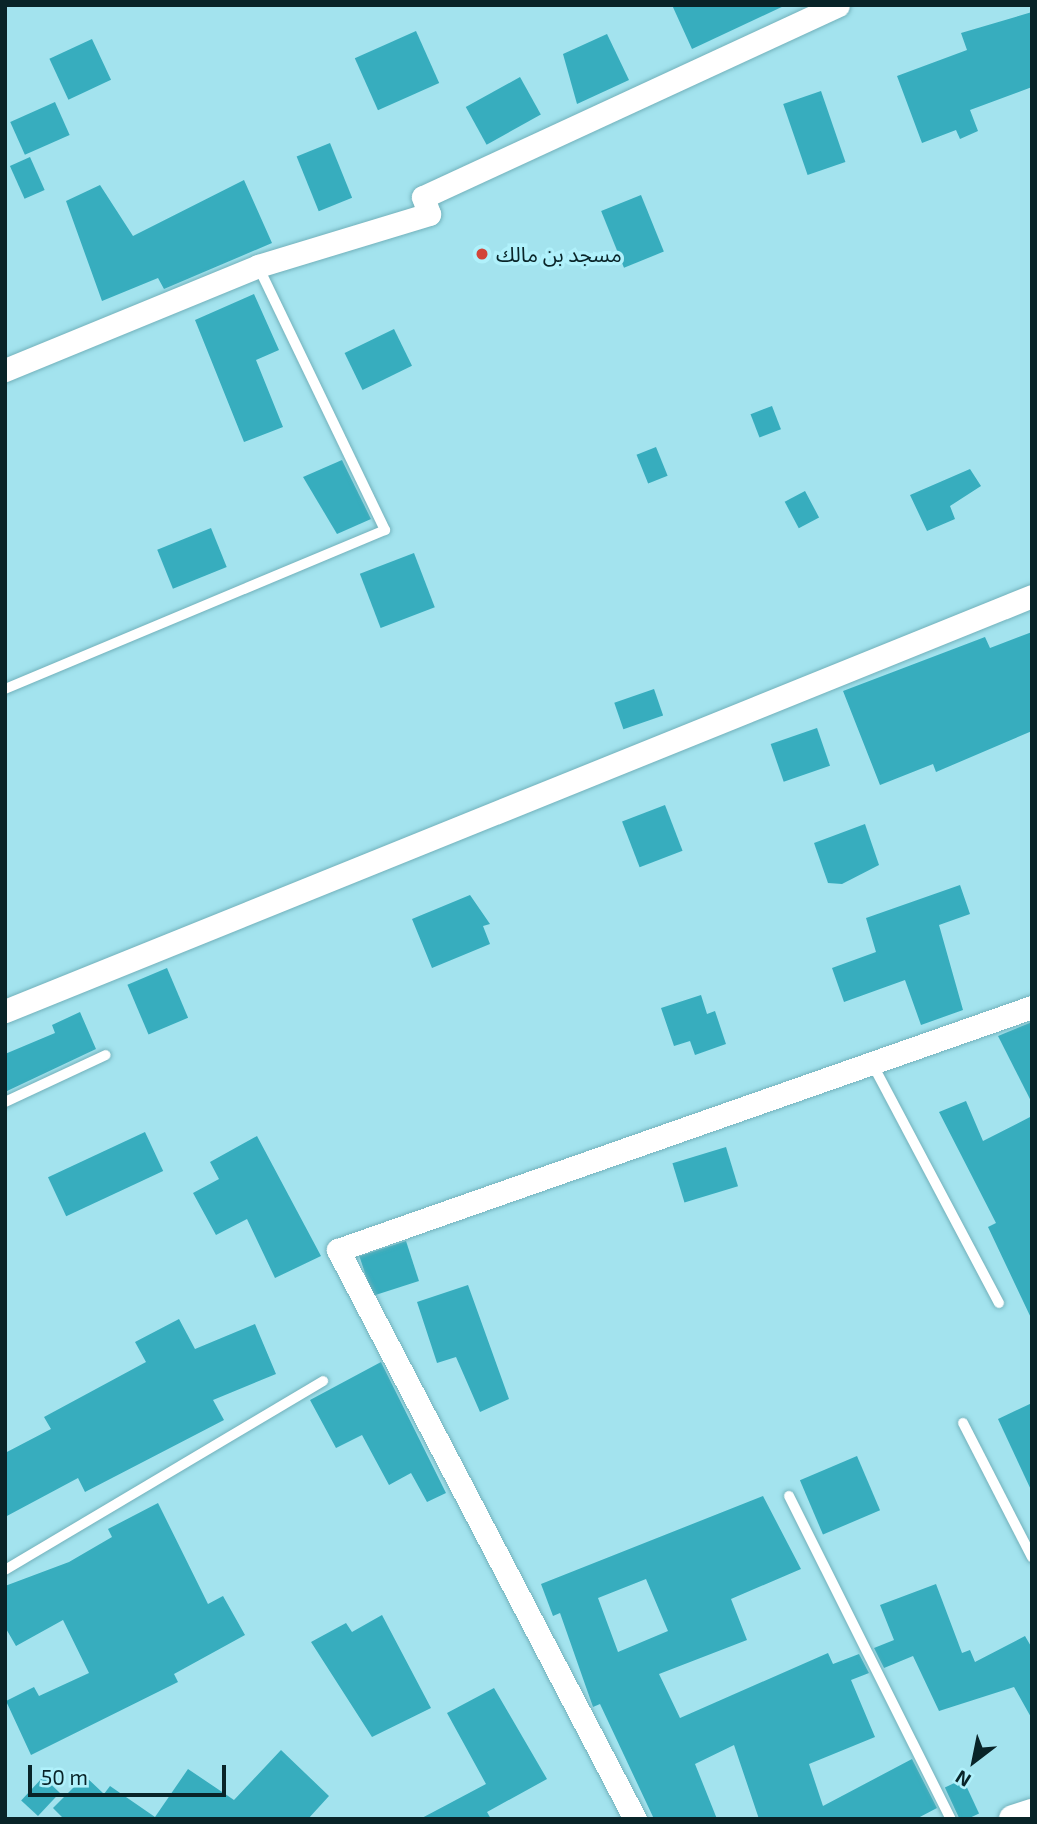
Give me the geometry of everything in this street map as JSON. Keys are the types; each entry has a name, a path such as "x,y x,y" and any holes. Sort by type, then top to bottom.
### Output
{"street":[{"path":"5,370 258,266 429,214 423,197 838,5"},
{"path":"5,1011 1032,596"},
{"path":"635,1819 338,1250 874,1066 1032,1007"},
{"path":"1013,1819 1032,1813"}],"lane":[{"path":"5,689 385,530 258,266"},
{"path":"5,1102 106,1055"},
{"path":"874,1066 999,1303"},
{"path":"5,1570 323,1381"},
{"path":"963,1423 1032,1557"},
{"path":"789,1496 951,1819"}],"building":[{"path":"672,5 786,5 692,49"},
{"path":"1032,12 1032,87 970,110 978,131 960,139 956,130 922,143 897,76 967,50 961,33"},
{"path":"416,31 439,83 378,110 355,58"},
{"path":"607,34 629,80 577,104 563,54"},
{"path":"92,39 111,80 68,100 49,59"},
{"path":"520,77 541,115 487,145 466,107"},
{"path":"821,91 845,162 808,175 783,104"},
{"path":"55,102 70,135 25,155 10,122"},
{"path":"330,143 352,198 319,211 297,156"},
{"path":"30,157 45,190 25,199 10,166"},
{"path":"244,180 272,243 164,289 158,278 102,301 66,201 100,185 133,236"},
{"path":"641,195 664,252 624,268 601,211"},
{"path":"254,294 279,350 256,360 283,427 244,442 195,320"},
{"path":"394,329 412,366 363,390 345,353"},
{"path":"772,406 781,429 759,438 751,414"},
{"path":"656,447 668,476 648,484 637,455"},
{"path":"342,460 371,519 337,534 303,477"},
{"path":"970,469 981,486 950,506 955,519 927,531 910,495"},
{"path":"805,491 819,517 799,528 785,502"},
{"path":"211,528 227,567 173,589 157,550"},
{"path":"414,553 435,607 381,628 360,574"},
{"path":"1032,632 1032,731 936,772 933,764 880,785 843,691 985,637 990,648"},
{"path":"654,689 663,715 623,729 614,703"},
{"path":"817,728 830,766 784,782 771,744"},
{"path":"665,805 683,851 640,867 622,821"},
{"path":"865,824 879,865 842,884 828,883 814,843"},
{"path":"960,885 970,914 939,925 963,1010 921,1025 905,980 844,1002 832,968 876,952 866,918"},
{"path":"470,895 490,924 483,926 490,944 432,968 412,919"},
{"path":"167,968 188,1018 149,1035 127,985"},
{"path":"701,995 707,1014 715,1011 726,1044 695,1055 690,1041 674,1046 661,1008"},
{"path":"80,1012 96,1049 5,1092 5,1054 55,1033 52,1025"},
{"path":"1032,1022 1032,1103 998,1036"},
{"path":"966,1101 983,1141 1032,1116 1032,1320 988,1227 996,1223 939,1112"},
{"path":"145,1132 163,1171 66,1216 48,1177"},
{"path":"257,1136 321,1256 275,1278 247,1219 216,1235 193,1193 219,1179 210,1162"},
{"path":"726,1147 738,1186 684,1203 672,1163"},
{"path":"406,1241 419,1281 372,1296 359,1256"},
{"path":"468,1285 509,1399 480,1412 456,1357 437,1363 417,1302"},
{"path":"179,1319 195,1349 255,1324 276,1374 213,1400 224,1420 85,1492 78,1478 5,1517 5,1453 51,1429 44,1417 146,1362 135,1342"},
{"path":"381,1362 446,1493 427,1502 411,1473 389,1485 362,1435 336,1448 310,1400"},
{"path":"1032,1403 1032,1492 998,1419"},
{"path":"857,1456 880,1510 823,1535 800,1480"},
{"path":"763,1496 801,1569 731,1599 747,1640 659,1674 680,1718 828,1653 833,1664 859,1654 869,1673 851,1680 875,1737 809,1764 823,1806 912,1759 937,1808 916,1819 759,1819 734,1745 695,1764 717,1819 654,1819 600,1704 593,1707 560,1613 553,1616 541,1584","holes":["646,1579 668,1631 618,1652 598,1598"]},
{"path":"158,1503 208,1604 223,1596 245,1635 174,1674 178,1682 31,1755 6,1701 34,1687 39,1696 89,1673 63,1620 16,1646 5,1627 5,1586 69,1562 112,1537 108,1529"},
{"path":"936,1584 962,1653 970,1650 975,1662 1025,1636 1032,1648 1032,1719 1014,1687 939,1711 913,1656 884,1668 874,1648 894,1640 880,1605"},
{"path":"382,1615 431,1708 372,1737 311,1642 346,1623 352,1632"},
{"path":"494,1688 547,1779 487,1812 491,1819 420,1819 486,1784 447,1713"},
{"path":"281,1750 329,1796 308,1819 64,1819 53,1808 85,1776 104,1794 110,1786 155,1817 188,1769 234,1800"},
{"path":"43,1777 60,1793 38,1816 21,1800"},
{"path":"963,1779 979,1813 960,1819 945,1787"}],"place":[{"name":"مسجد بن مالك","path":"482,254"}]}
